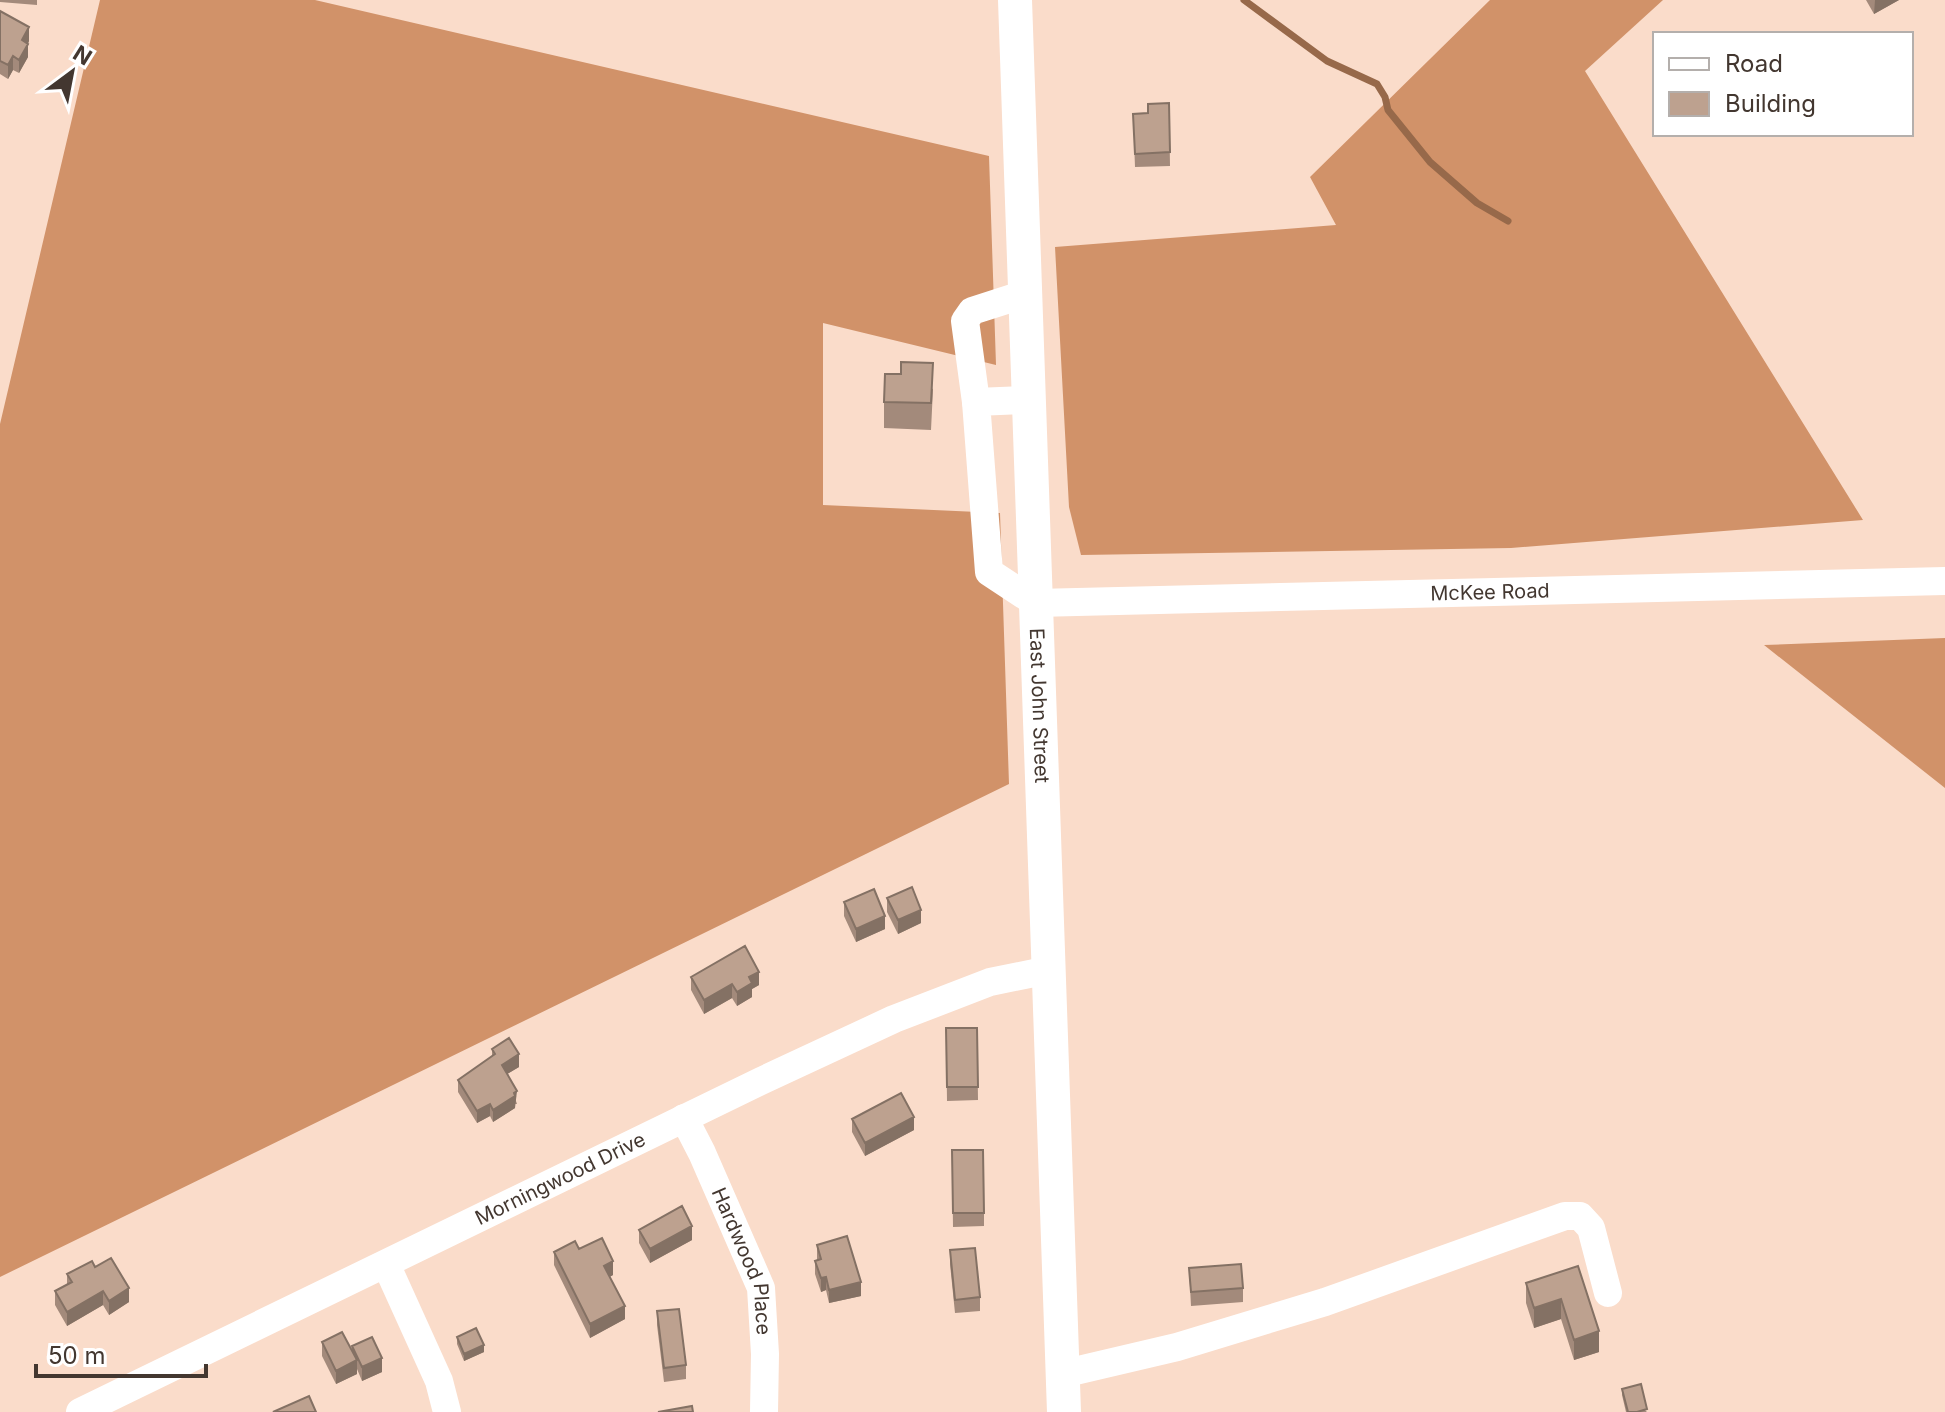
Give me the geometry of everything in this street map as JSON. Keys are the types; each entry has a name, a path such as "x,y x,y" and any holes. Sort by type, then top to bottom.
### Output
{"main road":[{"name":"East John Street","path":"1015,0 1064,1412"}],"street":[{"path":"1025,294 972,311 965,321 976,402 989,572 1036,603"},
{"path":"976,402 1027,400"},
{"name":"McKee Road","path":"1036,603 1945,581"},
{"name":"Morningwood Drive","path":"82,1412 894,1019 990,982 1049,970"},
{"name":"Hardwood Place","path":"684,1118 761,1288 765,1354 764,1412"},
{"path":"1062,1374 1177,1347 1325,1302 1565,1216 1580,1216 1591,1228 1608,1293"},
{"path":"386,1264 439,1381 447,1412"}],"shaded area":[{"path":"100,0 315,0 989,156 996,365 823,323 823,505 1000,513 1009,784 0,1277 0,424"},
{"path":"1490,0 1663,0 1585,71 1863,520 1511,548 1081,555 1069,507 1055,247 1336,225 1310,177"},
{"path":"1945,638 1945,788 1764,645"}],"building":[{"path":"0,11 29,27 22,40 28,44 19,60 13,56 8,65 0,61"},
{"path":"1169,103 1170,152 1135,154 1133,114 1148,113 1148,104"},
{"path":"901,362 933,363 931,403 884,402 885,374 901,374"},
{"path":"912,887 921,910 898,920 887,898"},
{"path":"874,889 885,916 856,929 844,902"},
{"path":"745,946 759,972 749,977 752,983 737,992 732,984 704,1000 691,977"},
{"path":"946,1028 977,1028 978,1087 947,1087"},
{"path":"509,1038 519,1054 502,1065 517,1091 515,1096 493,1110 490,1104 477,1111 458,1080 495,1054 492,1049"},
{"path":"901,1093 914,1117 865,1143 852,1119"},
{"path":"952,1150 983,1150 984,1213 953,1213"},
{"path":"682,1206 692,1226 650,1249 639,1230"},
{"path":"847,1236 861,1282 829,1290 826,1277 821,1278 815,1261 821,1259 817,1245"},
{"path":"602,1238 613,1261 604,1266 625,1306 590,1324 554,1252 575,1241 579,1249"},
{"path":"975,1248 980,1297 955,1300 950,1250"},
{"path":"111,1258 129,1288 109,1301 103,1291 67,1312 55,1291 72,1282 67,1274 92,1261 95,1267"},
{"path":"1241,1264 1243,1288 1191,1292 1189,1268"},
{"path":"1578,1266 1599,1331 1574,1340 1561,1299 1534,1308 1526,1283"},
{"path":"679,1309 686,1365 664,1368 657,1311"},
{"path":"476,1328 484,1345 464,1354 457,1337"},
{"path":"342,1332 357,1360 336,1371 322,1342"},
{"path":"372,1337 382,1358 362,1367 352,1346"},
{"path":"1641,1384 1647,1409 1628,1412 1622,1389"},
{"path":"309,1396 316,1412 273,1412"},
{"path":"692,1406 693,1412 658,1412"}],"waterway":[{"path":"1244,0 1327,61 1377,84 1388,110 1430,162 1477,203 1508,221"}]}
